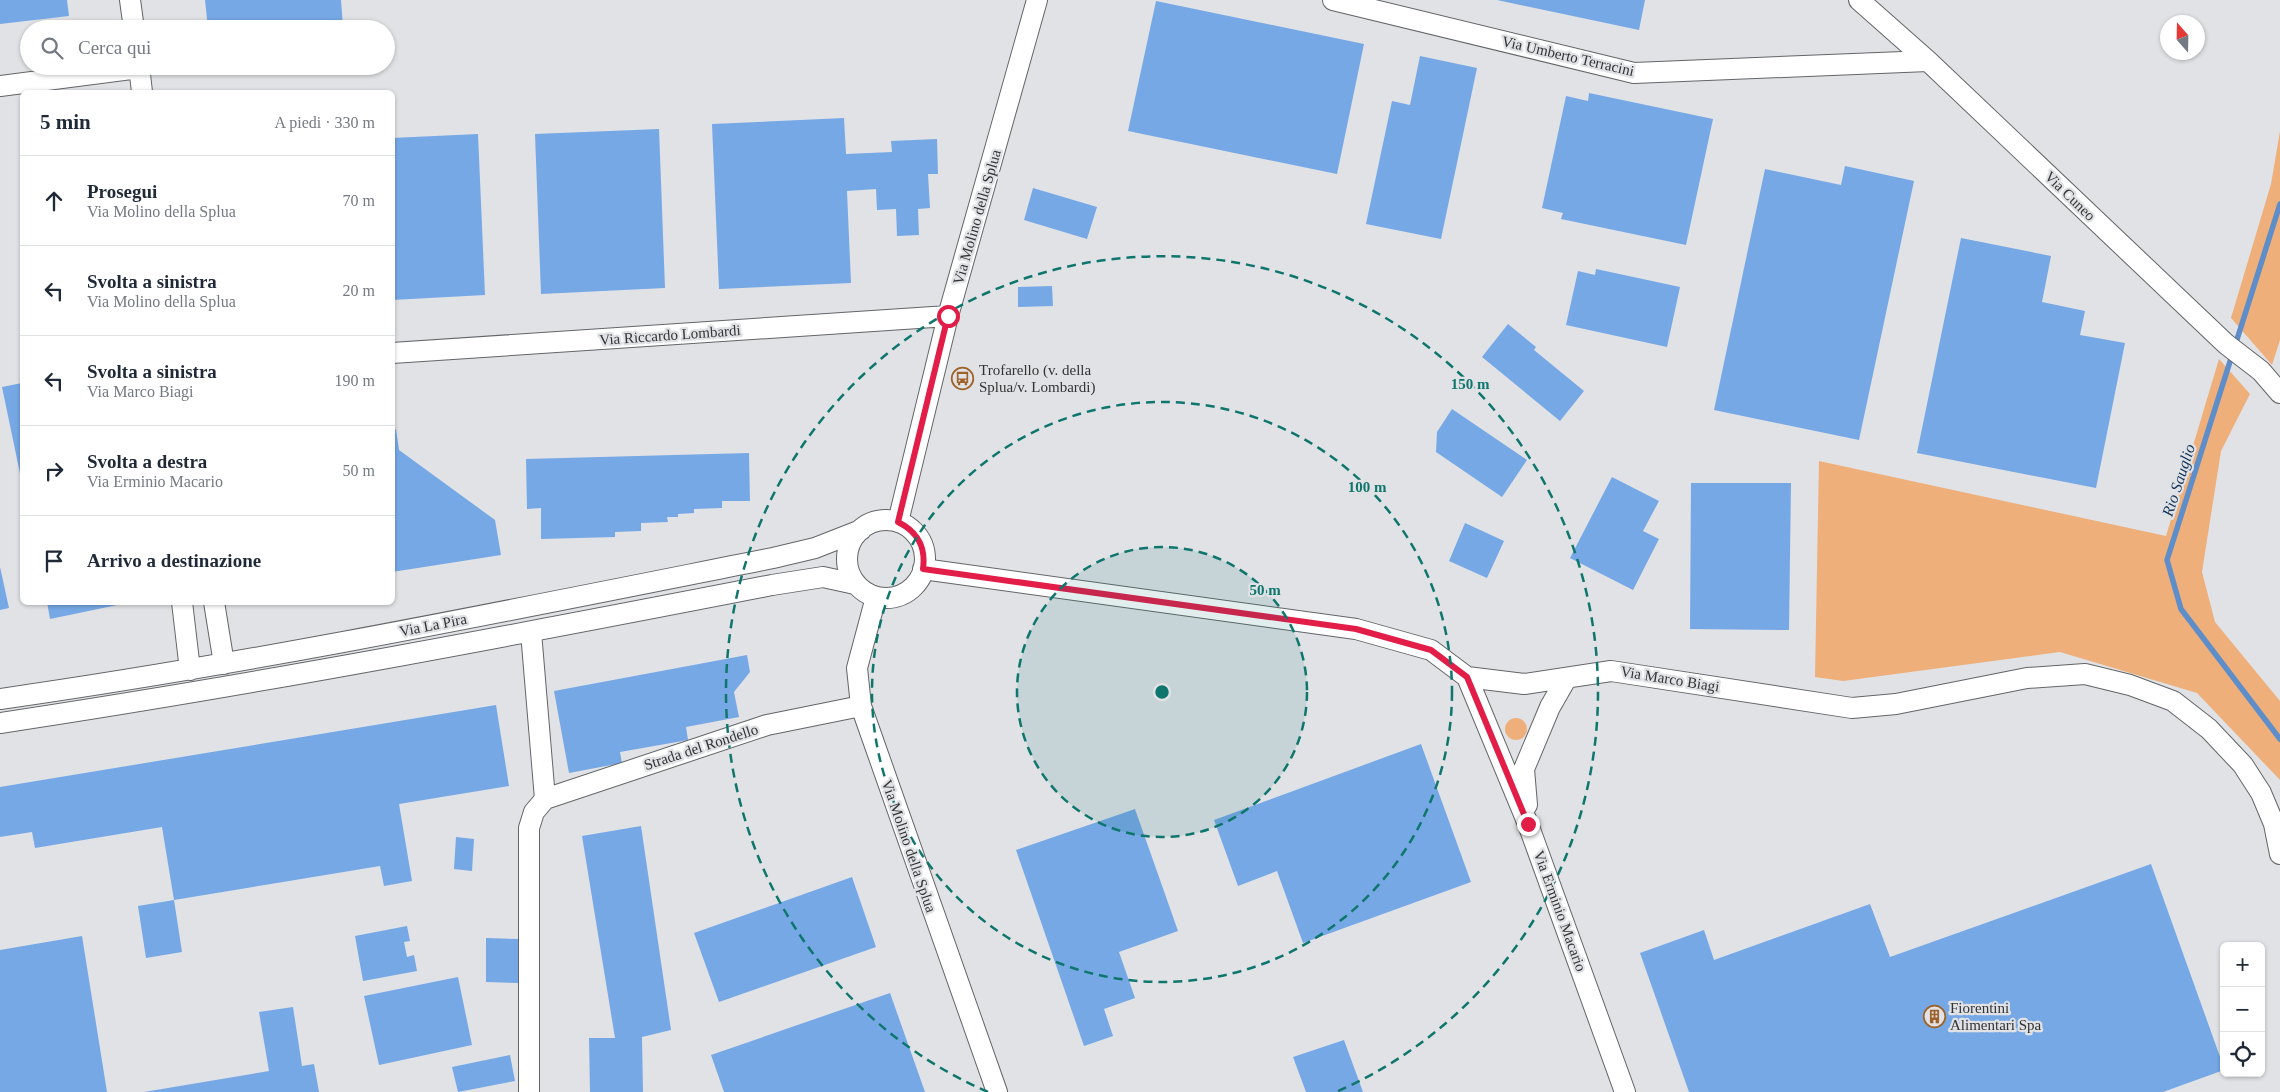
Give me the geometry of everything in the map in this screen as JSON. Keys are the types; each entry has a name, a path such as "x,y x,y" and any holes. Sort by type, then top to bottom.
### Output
{"street":[{"path":"130,0 133,20"},
{"name":"Via Molino della Splua","path":"898,522 948,316 1037,0"},
{"name":"Via Umberto Terracini","path":"1333,0 1634,73 1928,61"},
{"name":"Via Cuneo","path":"1859,0 1928,61 2226,344 2261,371 2280,393"},
{"path":"0,86 80,75"},
{"path":"140,75 142,90"},
{"name":"Via Riccardo Lombardi","path":"395,353 948,316"},
{"path":"898,522 908,528 922,546 925,558 923,569 918,580 900,595 889,598 876,597 865,592 855,584 849,573 848,549 853,538 872,523 898,522"},
{"name":"Via La Pira","path":"0,699 190,670 352,641 773,558 815,548 861,530"},
{"name":"Via Marco Biagi","path":"923,569 1356,629 1431,650 1467,677 1524,684 1566,679 1611,670 1852,708 1896,704 2054,675 2085,674 2130,685 2173,701 2209,729 2243,765 2261,793 2274,824 2280,854"},
{"name":"Via La Pira","path":"0,723 308,673 823,577 855,584"},
{"name":"Via Molino della Splua","path":"876,597 856,668 861,706 996,1092"},
{"path":"182,605 190,670"},
{"path":"214,605 224,664"},
{"path":"529,1092 530,828 534,812 545,799 531,632"},
{"name":"Via Erminio Macario","path":"1467,677 1528,824 1625,1092"},
{"path":"1528,824 1524,769 1550,707 1566,679"},
{"name":"Strada del Rondello","path":"545,799 767,725 861,706"}],"shaded area":[{"path":"2280,131 2280,340 2272,365 2231,318 2271,184"},
{"path":"2219,359 2250,394 2221,451 2202,572 2215,622 2280,701 2280,780 2197,693 2060,652 1843,681 1815,677 1819,461 2166,536"},
{"path":"1516,718 1524,721 1527,729 1524,737 1516,740 1508,737 1505,729 1508,721"}],"building":[{"path":"0,0 67,0 69,16 20,20 20,22 0,24"},
{"path":"205,0 341,0 343,20 207,20"},
{"path":"1497,0 1645,0 1639,30"},
{"path":"1156,1 1364,44 1337,174 1128,131"},
{"path":"1420,56 1477,68 1441,239 1366,224 1392,101 1410,105"},
{"path":"1589,93 1713,119 1686,245 1561,219 1563,213 1542,208 1566,96 1588,101"},
{"path":"844,118 846,154 892,152 891,141 937,139 938,174 928,174 930,208 918,209 919,235 897,236 896,209 877,210 876,189 847,191 851,283 719,289 712,124"},
{"path":"659,129 665,288 541,294 535,134"},
{"path":"478,134 485,295 395,300 395,138"},
{"path":"1845,166 1914,181 1859,440 1714,410 1765,169 1841,185"},
{"path":"1033,188 1097,207 1087,239 1024,220"},
{"path":"1961,238 2051,256 2042,302 2085,311 2080,335 2125,343 2096,488 1917,453"},
{"path":"1596,269 1680,287 1667,347 1566,325 1578,271 1595,275"},
{"path":"1052,286 1053,306 1018,307 1018,287"},
{"path":"1508,324 1536,347 1534,350 1584,391 1560,421 1482,357"},
{"path":"20,383 20,473 2,387"},
{"path":"1452,409 1527,460 1502,497 1436,452 1437,432"},
{"path":"395,429 399,450 495,520 501,555 395,572"},
{"path":"749,453 750,501 722,501 722,508 694,509 694,513 678,514 678,517 667,517 668,522 641,523 641,531 615,532 615,537 541,539 541,508 527,509 526,459"},
{"path":"1612,477 1659,501 1643,531 1659,539 1633,590 1570,558"},
{"path":"1691,483 1791,483 1789,630 1690,629"},
{"path":"1465,523 1504,541 1487,578 1449,561"},
{"path":"0,567 9,608 0,610"},
{"path":"48,605 117,605 50,619"},
{"path":"747,655 750,672 734,692 739,717 686,727 688,740 620,752 622,763 569,773 554,691"},
{"path":"496,705 509,786 399,804 412,881 384,886 380,866 174,900 162,827 35,848 32,832 0,837 0,787"},
{"path":"1421,744 1471,882 1303,943 1277,871 1238,886 1214,820"},
{"path":"1135,809 1178,931 1119,952 1135,998 1104,1009 1113,1036 1084,1046 1016,850"},
{"path":"641,826 671,1030 642,1037 643,1092 590,1092 589,1038 615,1038 582,836"},
{"path":"456,837 474,839 472,871 454,869"},
{"name":"Fiorentini Alimentari Spa","path":"2151,864 2220,1057 2220,1071 2163,1092 1689,1092 1640,953 1704,930 1714,960 1870,904 1890,957"},
{"path":"852,877 876,947 719,1002 694,933"},
{"path":"174,900 182,952 146,958 138,906"},
{"path":"407,926 410,941 404,942 407,957 414,955 417,971 363,981 355,936"},
{"path":"82,936 107,1092 0,1092 0,950"},
{"path":"486,938 519,939 519,983 486,982"},
{"path":"458,977 472,1045 379,1065 364,996"},
{"path":"890,993 925,1092 724,1092 711,1055"},
{"path":"293,1007 302,1066 314,1064 319,1092 144,1092 269,1071 259,1012"},
{"path":"1344,1040 1363,1092 1306,1092 1293,1057"},
{"path":"510,1055 515,1081 458,1092 452,1067"}],"waterway":[{"name":"Rio Sauglio","path":"2280,204 2167,560 2181,609 2280,739"}],"place":[{"name":"Trofarello (v. della Splua/v. Lombardi)","path":"963,379"},
{"name":"Fiorentini Alimentari Spa","path":"1934,1017"}],"route":[{"path":"948,316 898,522 917,536 925,558 923,569 1356,629 1431,650 1467,677 1528,824"}]}
